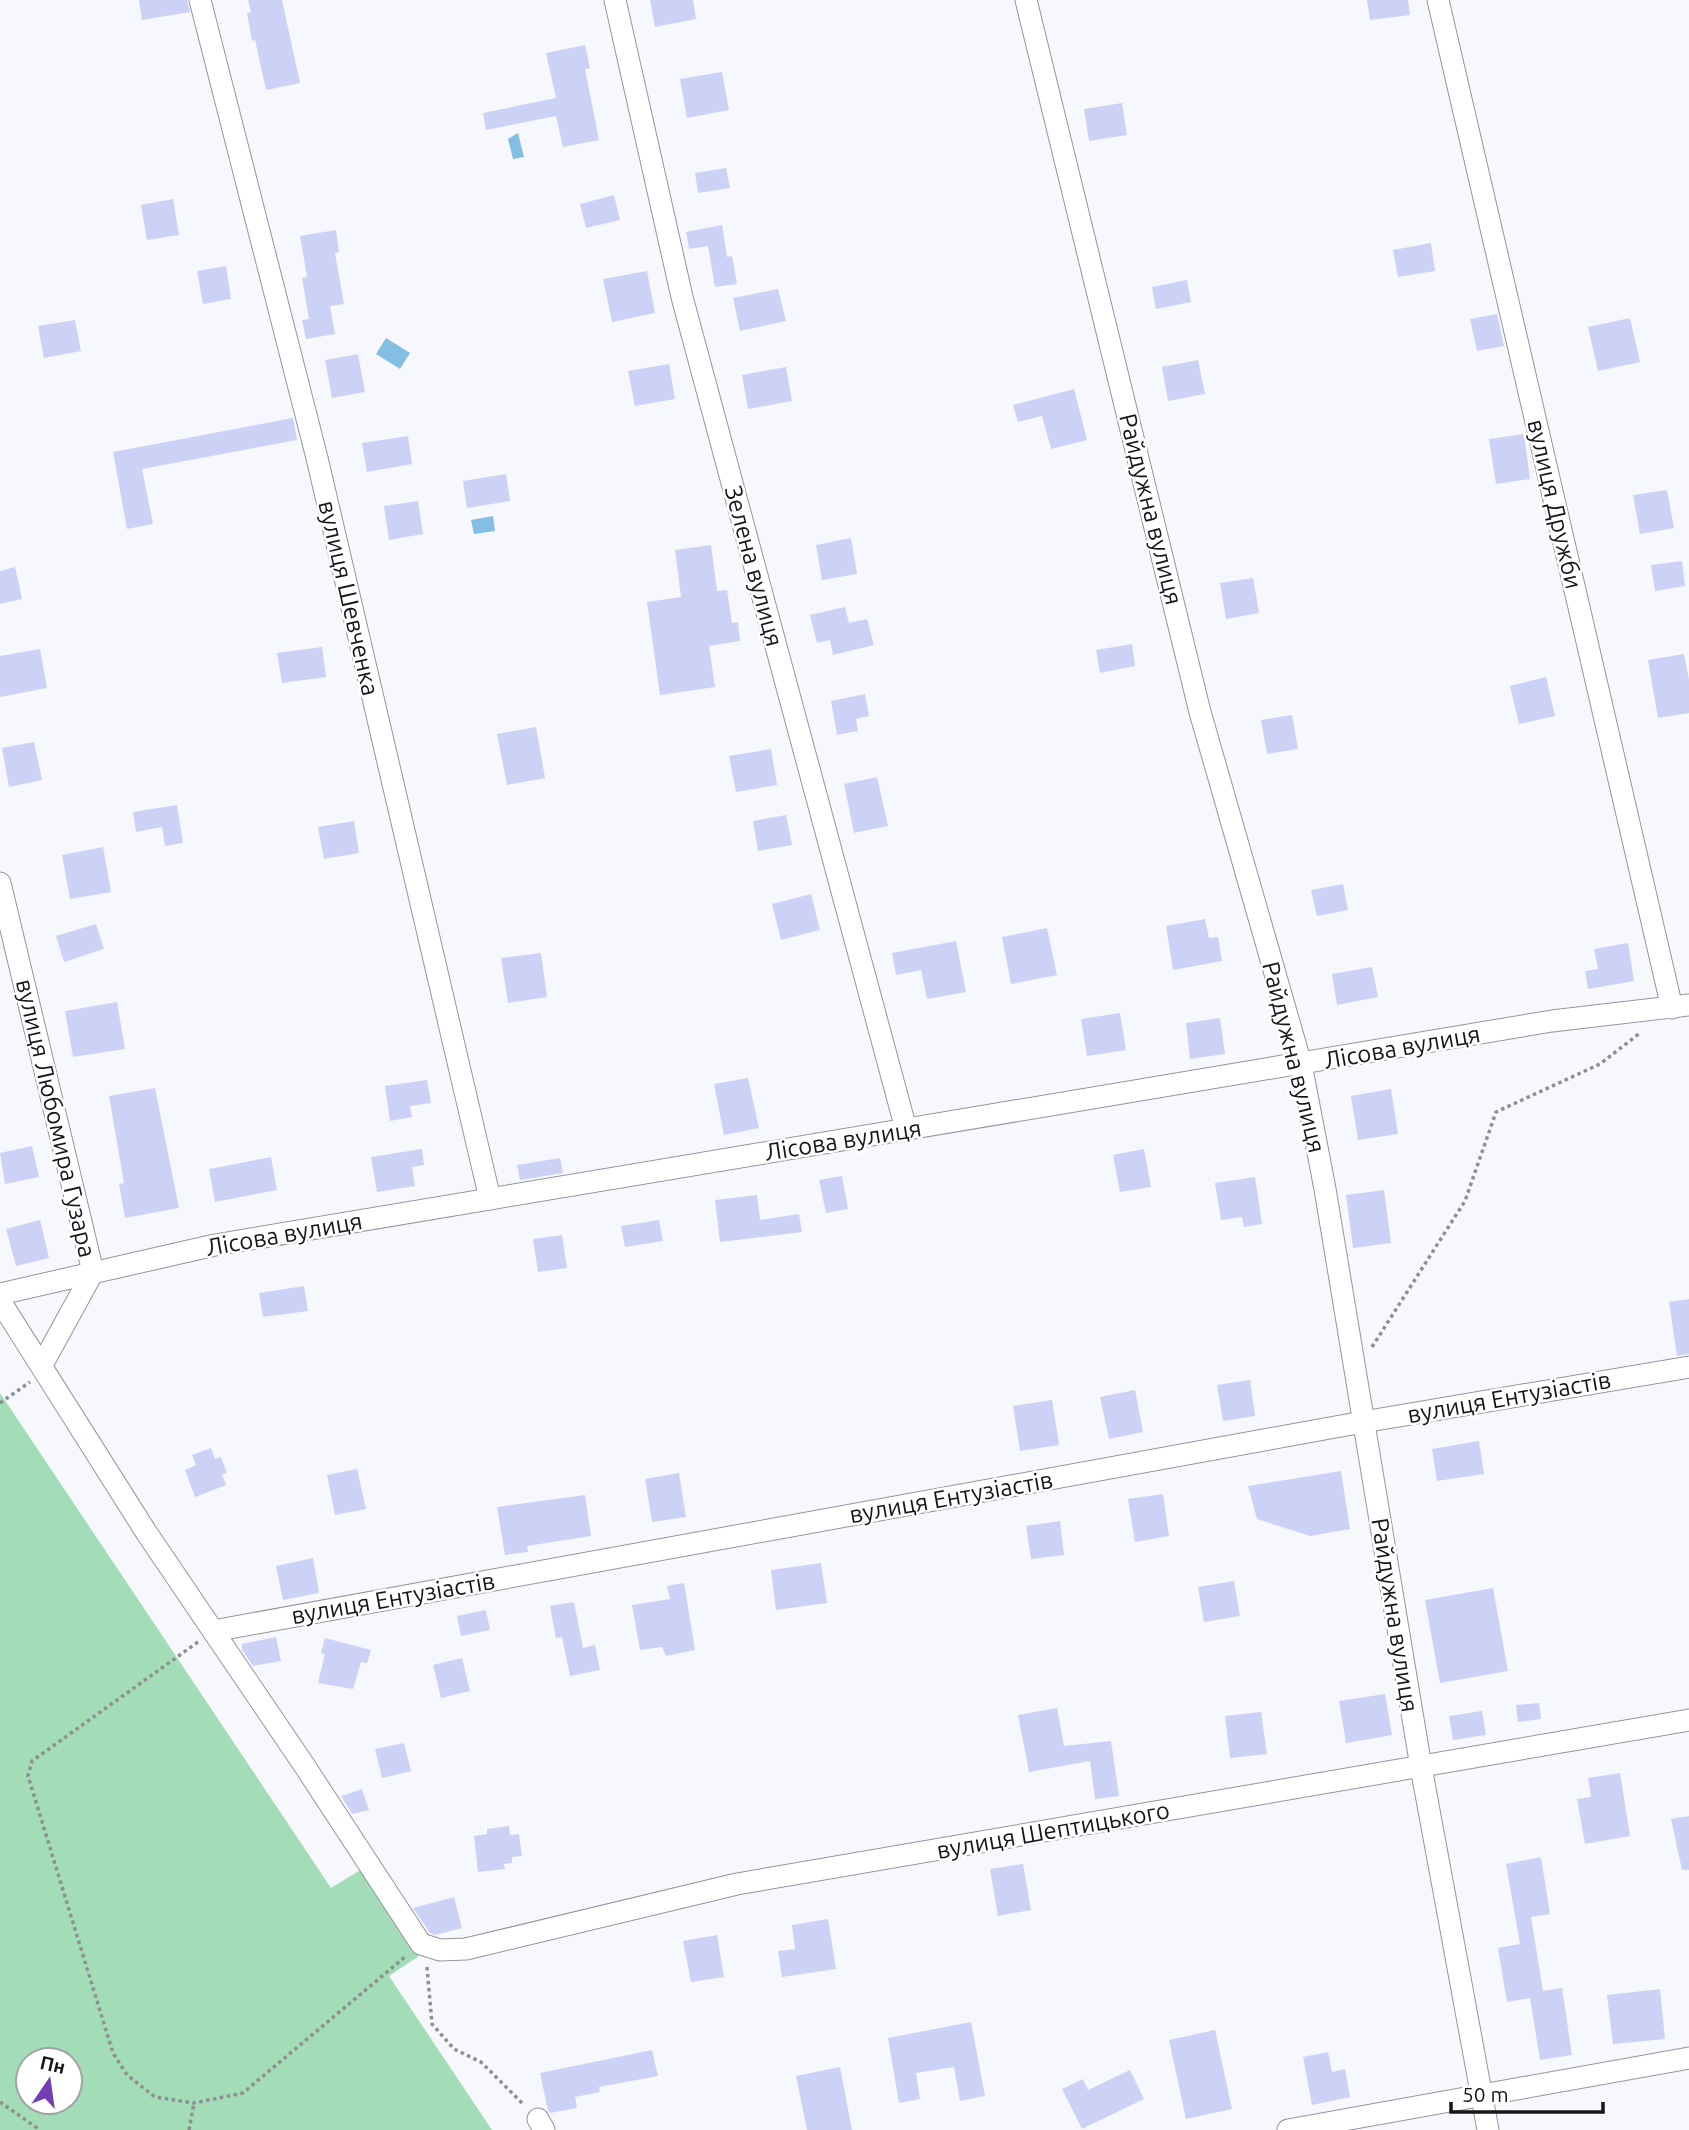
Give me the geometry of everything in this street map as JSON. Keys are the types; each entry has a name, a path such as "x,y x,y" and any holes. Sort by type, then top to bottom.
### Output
{"street":[{"name":"вулиця Шевченка","path":"200,0 317,458 490,1199"},
{"name":"Зелена вулиця","path":"615,0 682,297 906,1129"},
{"name":"Райдужна вулиця","path":"1026,0 1200,712 1301,1063 1325,1189 1420,1768 1488,2130"},
{"name":"вулиця Дружби","path":"1438,0 1680,1006"},
{"name":"вулиця Любомира Гузара","path":"0,883 93,1272"},
{"name":"Лісова вулиця","path":"0,1294 215,1245 1552,1021 1680,1006"},
{"path":"42,1365 93,1272"},
{"path":"0,1301 146,1532 421,1944"},
{"name":"вулиця Ентузіастів","path":"213,1631 1363,1422 1689,1367"},
{"name":"вулиця Шептицького","path":"421,1944 440,1950 466,1949 737,1884 1689,1720"},
{"path":"1287,2130 1689,2058"}],"path":[{"path":"1356,1373 1465,1201 1496,1112 1600,1064 1641,1032"},
{"path":"0,1403 33,1380 42,1365"},
{"path":"213,1631 32,1761 28,1776 113,2053 127,2075 155,2097 194,2103 243,2093 421,1944 430,1977 432,2024 454,2049 481,2062 541,2124"},
{"path":"0,2102 40,2130"},
{"path":"189,2130 194,2103"}],"green space":[{"path":"0,1393 331,1888 362,1869 419,1956 389,1976 492,2130 0,2130"}],"water":[{"path":"518,133 524,157 513,159 508,139"},
{"path":"386,338 410,353 400,369 376,354"},
{"path":"493,516 495,531 474,534 471,520"}],"building":[{"path":"139,0 187,0 190,12 142,20"},
{"path":"248,0 282,0 300,83 266,90 255,40 252,41 247,13 251,12"},
{"path":"650,0 693,0 696,19 655,27"},
{"path":"1367,0 1408,0 1410,15 1370,20"},
{"path":"585,45 590,68 585,69 599,140 563,147 556,116 486,130 483,113 556,98 546,53"},
{"path":"722,72 729,110 687,118 680,79"},
{"path":"1122,103 1127,135 1089,141 1084,109"},
{"path":"726,168 730,188 698,193 695,173"},
{"path":"614,195 620,220 586,228 580,204"},
{"path":"173,199 179,235 147,240 141,205"},
{"path":"722,225 727,257 732,256 737,284 715,287 708,246 689,249 686,232"},
{"path":"336,230 339,252 335,253 344,304 330,306 335,334 306,339 302,320 309,319 302,278 307,277 300,236"},
{"path":"1431,243 1435,271 1398,277 1393,250"},
{"path":"226,266 231,299 203,304 197,271"},
{"path":"647,271 655,313 612,322 603,279"},
{"path":"1187,280 1191,302 1156,309 1152,287"},
{"path":"778,289 786,321 740,331 733,298"},
{"path":"1497,314 1504,346 1477,351 1470,319"},
{"path":"1630,318 1640,362 1598,371 1588,327"},
{"path":"75,320 81,351 44,358 38,326"},
{"path":"358,354 365,392 332,398 325,360"},
{"path":"1198,360 1205,394 1168,401 1162,367"},
{"path":"669,364 675,399 635,406 628,371"},
{"path":"786,367 792,401 748,409 742,375"},
{"path":"1074,389 1087,440 1051,449 1042,416 1018,422 1013,405"},
{"path":"293,418 297,440 142,469 153,524 127,529 113,452"},
{"path":"1524,434 1530,479 1496,484 1489,439"},
{"path":"408,436 412,464 367,472 362,443"},
{"path":"506,474 510,501 467,508 463,481"},
{"path":"1667,490 1674,528 1640,534 1633,495"},
{"path":"418,501 423,534 389,540 384,506"},
{"path":"851,538 857,574 822,580 816,545"},
{"path":"711,545 717,591 727,590 732,623 738,622 740,641 709,646 715,687 660,695 647,602 681,597 675,550"},
{"path":"1682,561 1685,586 1655,591 1651,565"},
{"path":"15,567 22,599 0,604 0,571"},
{"path":"1253,578 1259,613 1226,619 1220,583"},
{"path":"845,607 849,623 867,619 874,645 833,655 830,640 817,643 810,615"},
{"path":"1132,644 1135,666 1100,673 1096,650"},
{"path":"322,647 326,677 282,683 277,653"},
{"path":"40,649 47,688 0,697 0,656"},
{"path":"1684,654 1689,680 1689,713 1658,718 1648,660"},
{"path":"1546,677 1555,716 1519,724 1510,686"},
{"path":"865,694 869,716 856,719 858,731 837,735 831,701"},
{"path":"1292,715 1298,749 1267,754 1261,720"},
{"path":"536,727 545,778 507,785 497,734"},
{"path":"34,742 42,780 9,787 2,748"},
{"path":"771,749 777,785 736,792 729,756"},
{"path":"877,777 888,826 854,833 844,784"},
{"path":"177,805 183,843 165,846 162,827 136,832 133,812"},
{"path":"786,815 792,845 758,851 753,821"},
{"path":"354,821 359,853 324,859 318,827"},
{"path":"103,847 111,892 70,899 62,855"},
{"path":"1343,884 1348,910 1317,916 1311,890"},
{"path":"811,894 820,930 781,940 772,904"},
{"path":"1205,919 1209,938 1218,937 1222,961 1173,970 1166,926"},
{"path":"96,924 104,949 64,962 56,936"},
{"path":"1047,928 1057,975 1011,984 1002,937"},
{"path":"956,941 966,992 927,999 921,970 896,975 892,953"},
{"path":"1628,943 1634,981 1588,989 1585,971 1598,969 1594,949"},
{"path":"541,953 547,997 508,1003 501,958"},
{"path":"1372,967 1378,997 1337,1005 1332,974"},
{"path":"117,1002 125,1049 73,1057 65,1011"},
{"path":"1120,1013 1126,1050 1087,1056 1081,1019"},
{"path":"1220,1018 1225,1054 1190,1059 1186,1023"},
{"path":"748,1078 759,1128 724,1135 714,1084"},
{"path":"427,1080 431,1103 410,1106 412,1117 390,1121 385,1086"},
{"path":"155,1088 179,1208 125,1218 119,1184 124,1183 109,1096"},
{"path":"1391,1089 1398,1134 1358,1140 1351,1096"},
{"path":"32,1146 39,1177 5,1184 0,1153"},
{"path":"422,1149 424,1165 412,1167 415,1186 377,1192 371,1157"},
{"path":"1144,1149 1151,1187 1120,1192 1113,1155"},
{"path":"271,1157 277,1190 215,1202 209,1169"},
{"path":"560,1158 563,1173 520,1180 517,1165"},
{"path":"842,1176 848,1209 826,1213 819,1180"},
{"path":"1255,1177 1262,1224 1244,1227 1242,1217 1221,1220 1215,1183"},
{"path":"1384,1190 1391,1243 1353,1248 1346,1195"},
{"path":"757,1195 760,1220 799,1214 802,1232 720,1242 715,1200"},
{"path":"40,1220 49,1258 16,1266 6,1229"},
{"path":"659,1220 663,1241 625,1247 621,1226"},
{"path":"562,1235 567,1268 538,1272 533,1239"},
{"path":"304,1286 308,1311 263,1317 259,1293"},
{"path":"1689,1299 1689,1354 1677,1356 1669,1302"},
{"path":"1250,1380 1255,1416 1223,1421 1217,1385"},
{"path":"1135,1390 1143,1432 1109,1439 1100,1397"},
{"path":"1052,1400 1059,1445 1020,1451 1013,1406"},
{"path":"1479,1441 1484,1474 1437,1481 1432,1449"},
{"path":"211,1448 215,1459 221,1457 227,1473 222,1474 226,1485 195,1497 185,1470 196,1465 192,1455"},
{"path":"357,1469 366,1509 335,1515 327,1475"},
{"path":"1341,1471 1350,1529 1310,1536 1257,1519 1248,1486"},
{"path":"679,1473 686,1517 652,1522 645,1479"},
{"path":"1163,1494 1169,1536 1135,1542 1128,1499"},
{"path":"585,1495 591,1536 527,1546 528,1552 505,1555 497,1507"},
{"path":"1060,1521 1064,1555 1031,1559 1026,1526"},
{"path":"313,1558 319,1593 283,1600 276,1566"},
{"path":"821,1563 827,1603 776,1610 771,1570"},
{"path":"1234,1581 1240,1616 1204,1622 1198,1587"},
{"path":"684,1583 695,1650 666,1656 662,1647 640,1650 632,1605 670,1599 667,1586"},
{"path":"1493,1588 1508,1671 1440,1683 1425,1600"},
{"path":"574,1602 583,1648 595,1645 600,1670 570,1676 562,1637 556,1638 550,1606"},
{"path":"486,1610 490,1630 461,1636 457,1616"},
{"path":"276,1637 281,1661 253,1666 242,1650 242,1644"},
{"path":"325,1638 371,1650 367,1663 361,1662 353,1689 318,1683 325,1654 321,1653"},
{"path":"462,1658 470,1691 441,1698 433,1665"},
{"path":"1385,1694 1392,1735 1346,1743 1339,1701"},
{"path":"1539,1703 1541,1719 1518,1722 1516,1705"},
{"path":"1057,1708 1064,1746 1111,1741 1119,1796 1095,1799 1090,1761 1029,1772 1018,1715"},
{"path":"1482,1711 1486,1735 1453,1740 1449,1716"},
{"path":"1261,1712 1267,1754 1230,1758 1225,1716"},
{"path":"404,1743 411,1771 382,1778 375,1749"},
{"path":"1620,1773 1630,1836 1585,1844 1577,1799 1591,1797 1588,1778"},
{"path":"362,1789 369,1810 352,1814 341,1796"},
{"path":"1689,1816 1689,1870 1682,1870 1671,1819"},
{"path":"509,1826 510,1835 519,1834 522,1856 512,1857 512,1863 504,1864 505,1869 478,1872 474,1836 487,1834 487,1829"},
{"path":"1541,1857 1550,1914 1531,1917 1543,1991 1562,1988 1572,2055 1540,2060 1530,1998 1507,2002 1498,1948 1520,1944 1506,1864"},
{"path":"1023,1864 1031,1910 998,1916 990,1869"},
{"path":"454,1897 462,1928 435,1935 430,1933 413,1908"},
{"path":"828,1919 836,1969 782,1977 778,1951 795,1949 792,1925"},
{"path":"717,1935 724,1977 691,1982 683,1941"},
{"path":"1660,1989 1665,2039 1613,2044 1607,1995"},
{"path":"971,2022 985,2096 960,2101 954,2067 916,2073 920,2099 899,2103 888,2038"},
{"path":"1215,2030 1232,2109 1186,2119 1169,2040"},
{"path":"652,2050 658,2076 599,2087 600,2092 575,2097 577,2108 550,2113 548,2111 540,2073"},
{"path":"1328,2052 1332,2072 1345,2069 1350,2097 1312,2105 1303,2057"},
{"path":"840,2067 852,2130 807,2130 796,2076"},
{"path":"1130,2070 1144,2099 1082,2129 1062,2089 1083,2079 1088,2090"}]}
